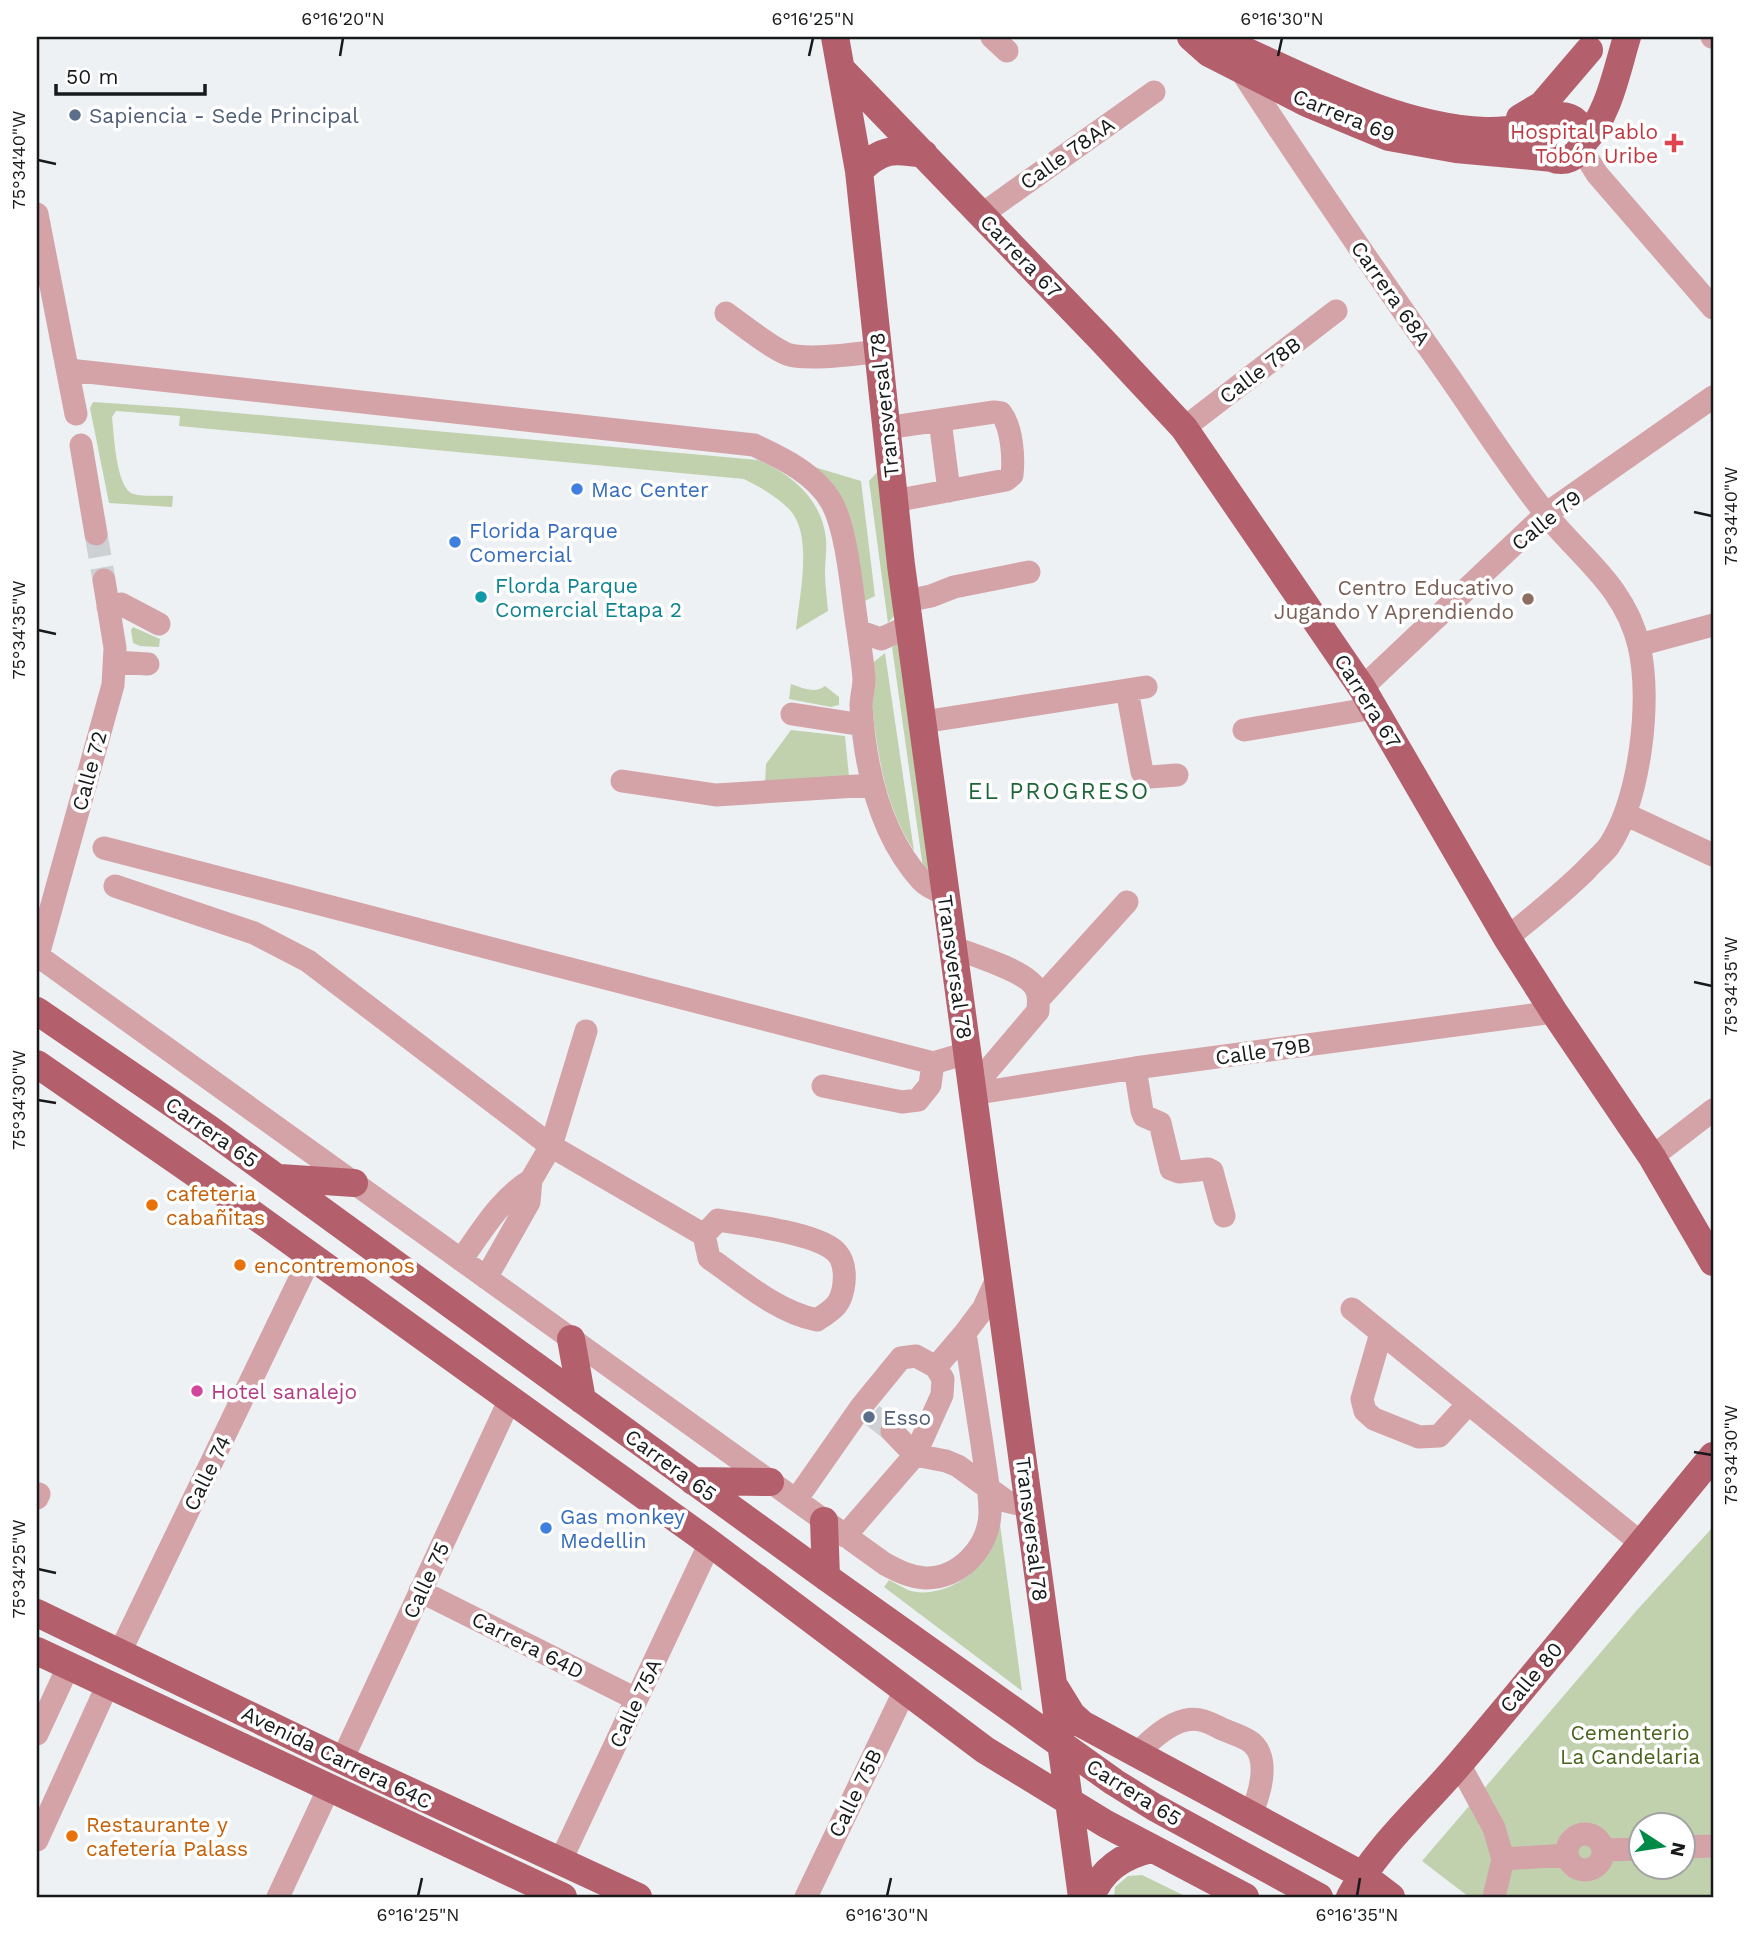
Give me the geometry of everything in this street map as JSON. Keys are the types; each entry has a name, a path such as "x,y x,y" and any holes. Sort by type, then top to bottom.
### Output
{"main road":[{"name":"Transversal 78","path":"835,37 859,171 907,613 1030,1507 1059,1744 1082,1897"},
{"path":"1591,43 1551,119 1541,130 1540,143 1547,155 1571,152 1592,134 1604,111 1627,37"},
{"path":"1486,131 1525,116 1542,105 1591,43"},
{"name":"Carrera 69","path":"1221,45 1307,103 1389,137 1456,149 1571,152"},
{"name":"Carrera 69","path":"1221,45 1388,112 1436,125 1486,131 1513,130 1551,119"},
{"name":"Carrera 67","path":"841,69 1184,428 1368,698 1507,938 1652,1157 1713,1262"},
{"path":"1551,119 1570,117 1580,125 1583,130 1571,152"},
{"path":"859,171 872,158 891,150 924,154"},
{"name":"Carrera 65","path":"37,1011 277,1178 1059,1744 1154,1807 1319,1897"},
{"name":"Carrera 65","path":"39,1068 312,1256 710,1543 985,1750 1151,1849 1245,1897"},
{"path":"277,1178 354,1183"},
{"path":"571,1339 582,1400"},
{"name":"Calle 80","path":"1356,1886 1713,1456"},
{"path":"693,1481 770,1482"},
{"path":"826,1577 835,1528"},
{"name":"Avenida Carrera 64C","path":"37,1613 342,1760 638,1897"},
{"name":"Avenida Carrera 64C","path":"37,1651 551,1895"},
{"path":"1051,1680 1064,1705 1082,1724 1250,1816 1356,1886 1391,1897"},
{"path":"1154,1807 1202,1790"},
{"path":"1091,1897 1103,1876 1114,1865 1138,1852 1151,1849"}],"street":[{"name":"Carrera 68A","path":"1221,45 1378,276 1546,514"},
{"name":"Calle 78AA","path":"981,215 1154,92"},
{"name":"Carrera 69","path":"1571,152 1597,174 1713,308"},
{"path":"38,226 63,336 76,414"},
{"name":"Calle 78B","path":"1184,428 1336,311"},
{"path":"726,313 790,355 853,355 878,351"},
{"path":"69,370 754,445 794,465 831,502 843,536 858,631 864,682 861,703 863,725 873,785 893,839 923,884 945,894"},
{"name":"Calle 79","path":"1368,698 1546,514 1713,397"},
{"path":"886,428 1001,413 1006,419 1013,465 1012,475 1006,480 894,501"},
{"path":"940,420 949,491"},
{"path":"81,446 96,534"},
{"path":"1507,938 1560,896 1608,847 1625,814 1637,774 1642,728 1643,681 1639,645 1624,607 1600,571 1546,514"},
{"path":"861,661 907,613 931,596 954,587 1029,572"},
{"name":"Calle 72","path":"37,958 113,685 116,662 104,580"},
{"path":"108,607 121,604 159,624"},
{"path":"1639,645 1713,625"},
{"path":"858,631 881,639"},
{"path":"116,662 148,664"},
{"path":"922,722 1137,689 1142,772 1150,777 1177,775"},
{"path":"1244,730 1368,698"},
{"path":"792,714 863,725"},
{"path":"622,781 716,795 873,785"},
{"path":"1625,814 1713,855"},
{"path":"104,848 933,1063 967,1053"},
{"path":"115,886 254,933 308,961 551,1146 704,1235 709,1258 797,1316 817,1320 836,1308 843,1289 845,1270 836,1252 811,1238 718,1220 704,1235"},
{"path":"1039,999 1127,902"},
{"path":"953,947 1028,978 1037,990 1039,999 1038,1011 972,1092"},
{"path":"37,958 885,1564 906,1574 926,1578 948,1575 964,1565 979,1549 990,1516 989,1488 965,1333"},
{"name":"Calle 79B","path":"972,1092 1554,1012"},
{"path":"486,1278 529,1202 531,1180 551,1146 586,1031"},
{"path":"823,1086 902,1102 918,1100 930,1084 933,1063"},
{"path":"1135,1068 1142,1111 1144,1116 1160,1123 1171,1169 1179,1172 1208,1169 1212,1171 1224,1216"},
{"path":"1652,1157 1713,1110"},
{"path":"461,1260 498,1208 514,1191 531,1180"},
{"name":"Calle 74","path":"120,1652 312,1256"},
{"path":"936,1367 983,1309 997,1279"},
{"path":"1352,1310 1642,1544"},
{"path":"1381,1333 1362,1399 1365,1411 1374,1419 1419,1437 1439,1436 1468,1404"},
{"path":"796,1500 866,1411 901,1358 916,1356 936,1367 943,1379 942,1395 915,1455 835,1528"},
{"name":"Calle 75","path":"342,1760 510,1399"},
{"path":"892,1431 915,1455 958,1466 1006,1501 1030,1507"},
{"name":"Calle 75A","path":"560,1862 710,1543"},
{"name":"Carrera 64D","path":"420,1591 636,1699"},
{"path":"37,1734 69,1665"},
{"path":"37,1840 108,1684"},
{"name":"Calle 75B","path":"806,1897 905,1690"},
{"path":"1136,1754 1166,1729 1184,1720 1199,1718 1252,1743 1261,1755 1262,1767 1256,1804 1250,1816"},
{"path":"1459,1764 1494,1828 1503,1859 1494,1897"},
{"path":"278,1897 329,1788"},
{"path":"1503,1859 1567,1855 1574,1867 1587,1871 1600,1864 1603,1850 1628,1849"}],"green space":[{"path":"93,402 758,460 794,481 804,490 819,512 826,539 828,611 796,630 803,566 801,534 797,520 779,500 744,479 179,426 180,416 116,411 112,417 117,460 123,483 134,494 173,496 172,507 109,503 90,408"},
{"path":"811,466 861,481 875,596 859,604"},
{"path":"881,468 894,616 888,623 869,481"},
{"path":"133,627 160,639 159,647 133,643"},
{"path":"903,639 936,879 923,868 892,647"},
{"path":"885,653 914,851 893,808 880,764 868,670 870,665"},
{"path":"791,684 813,690 825,686 839,697 839,705 831,707 789,699"},
{"path":"791,730 845,736 849,776 765,784 766,764"},
{"path":"1000,1524 1022,1691 884,1587 889,1580 908,1590 926,1592 954,1584 971,1573 981,1562"},
{"name":"Cementerio La Candelaria","path":"1713,1527 1713,1897 1469,1897 1422,1861 1637,1610"},
{"path":"1142,1875 1187,1897 1114,1897 1115,1887 1128,1876"}],"tunnel":[{"path":"96,534 104,580"},
{"path":"872,1415 892,1431"}],"place":[{"name":"Sapiencia - Sede Principal","path":"75,115"},
{"name":"Hospital Pablo Tobón Uribe","path":"1674,143"},
{"name":"Mac Center","path":"577,489"},
{"name":"Florida Parque Comercial","path":"455,542"},
{"name":"Florda Parque Comercial Etapa 2","path":"481,597"},
{"name":"Centro Educativo Jugando Y Aprendiendo","path":"1528,599"},
{"name":"cafeteria cabañitas","path":"152,1205"},
{"name":"encontremonos","path":"240,1265"},
{"name":"Hotel sanalejo","path":"197,1391"},
{"name":"Esso","path":"869,1417"},
{"name":"Gas monkey Medellin","path":"546,1528"},
{"name":"Restaurante y cafetería Palass","path":"72,1836"}],"district":[{"name":"EL PROGRESO","path":"1059,791"}]}
